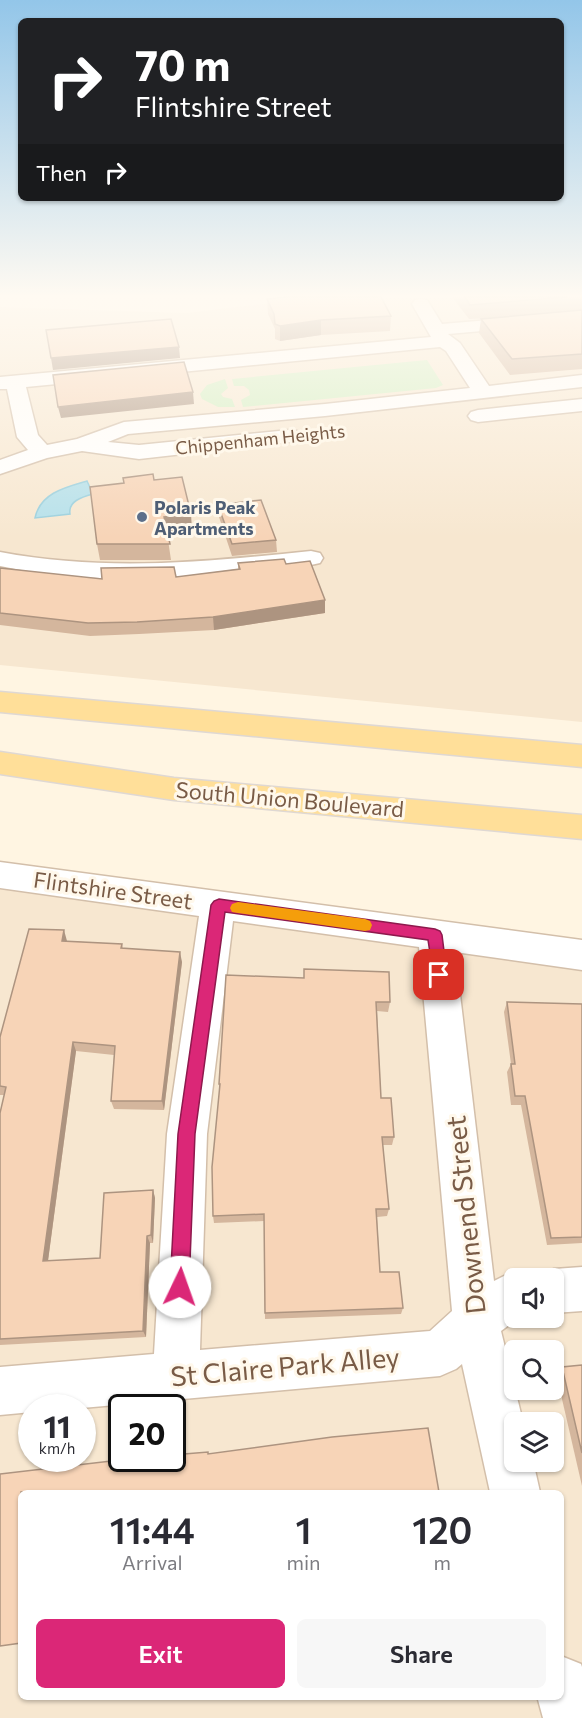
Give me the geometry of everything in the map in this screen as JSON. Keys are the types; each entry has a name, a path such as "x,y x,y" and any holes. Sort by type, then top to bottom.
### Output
{"main road":[{"path":"0,702 582,756"},
{"name":"South Union Boulevard","path":"0,763 174,789 582,827"}],"street":[{"path":"42,452 28,437 7,383 60,377"},
{"path":"473,377 483,392"},
{"name":"Chippenham Heights","path":"82,446 124,428 325,410 582,381"},
{"path":"464,417 582,405"},
{"name":"Chippenham Heights","path":"0,467 42,452 82,446 139,452 310,434"},
{"path":"0,559 67,570 138,573 198,571 311,558"},
{"name":"Flintshire Street","path":"0,875 582,956"},
{"path":"176,1375 187,1134 219,905"},
{"name":"Downend Street","path":"435,935 476,1321 515,1490"},
{"path":"564,1290 582,1289"},
{"name":"St Claire Park Alley","path":"0,1391 440,1353 476,1321 504,1301"},
{"path":"564,1694 571,1718"}],"shaded area":[{"name":"Polaris Peak Apartments","path":"0,377 582,377 582,722 0,665"},
{"path":"0,875 582,956 582,1718 0,1718"}],"green space":[{"path":"438,377 443,385 436,388 243,407 241,400 250,395 249,390 244,386 234,386 232,379"},
{"path":"225,379 228,388 221,394 223,397 232,399 235,407 218,407 202,399 200,394 207,385"}],"water":[{"path":"87,481 93,494 73,503 70,514 35,518 42,503 55,492"}],"building":[{"path":"53,377 189,377 193,392 58,407"},
{"name":"Polaris Peak Apartments","path":"153,474 154,480 182,477 191,514 164,517 170,544 97,544 90,487 124,483 123,478"},
{"path":"261,500 276,540 232,544 218,505"},
{"path":"284,559 286,564 310,561 325,600 213,617 137,622 88,623 0,613 0,568 102,579 101,568 174,567 176,577 240,569 238,563"},
{"path":"29,929 64,930 62,941 122,944 121,948 180,952 162,1101 111,1101 115,1046 73,1042 43,1261 100,1258 104,1193 153,1190 151,1235 147,1236 143,1331 0,1339 0,1113 6,1087 0,1086 0,1037"},
{"path":"304,969 389,972 390,1002 376,1002 381,1098 391,1098 394,1137 382,1137 389,1209 376,1209 380,1272 399,1272 403,1308 265,1313 264,1214 213,1216 212,1167 220,1084 226,975 304,978"},
{"path":"507,1002 582,1004 582,1237 551,1238 525,1096 515,1096 511,1064 515,1064"},
{"path":"582,1365 582,1453 564,1376 564,1367"},
{"path":"428,1428 439,1490 18,1490 18,1643 0,1646 0,1474 96,1472 96,1463 108,1461 108,1472 186,1472 186,1454 208,1452 208,1454 332,1437"}],"slow traffic":[{"path":"238,908 365,925"}],"place":[{"name":"Polaris Peak Apartments","path":"142,517"}],"route":[{"path":"180,1287 187,1134 219,905 435,935 439,975"}]}
